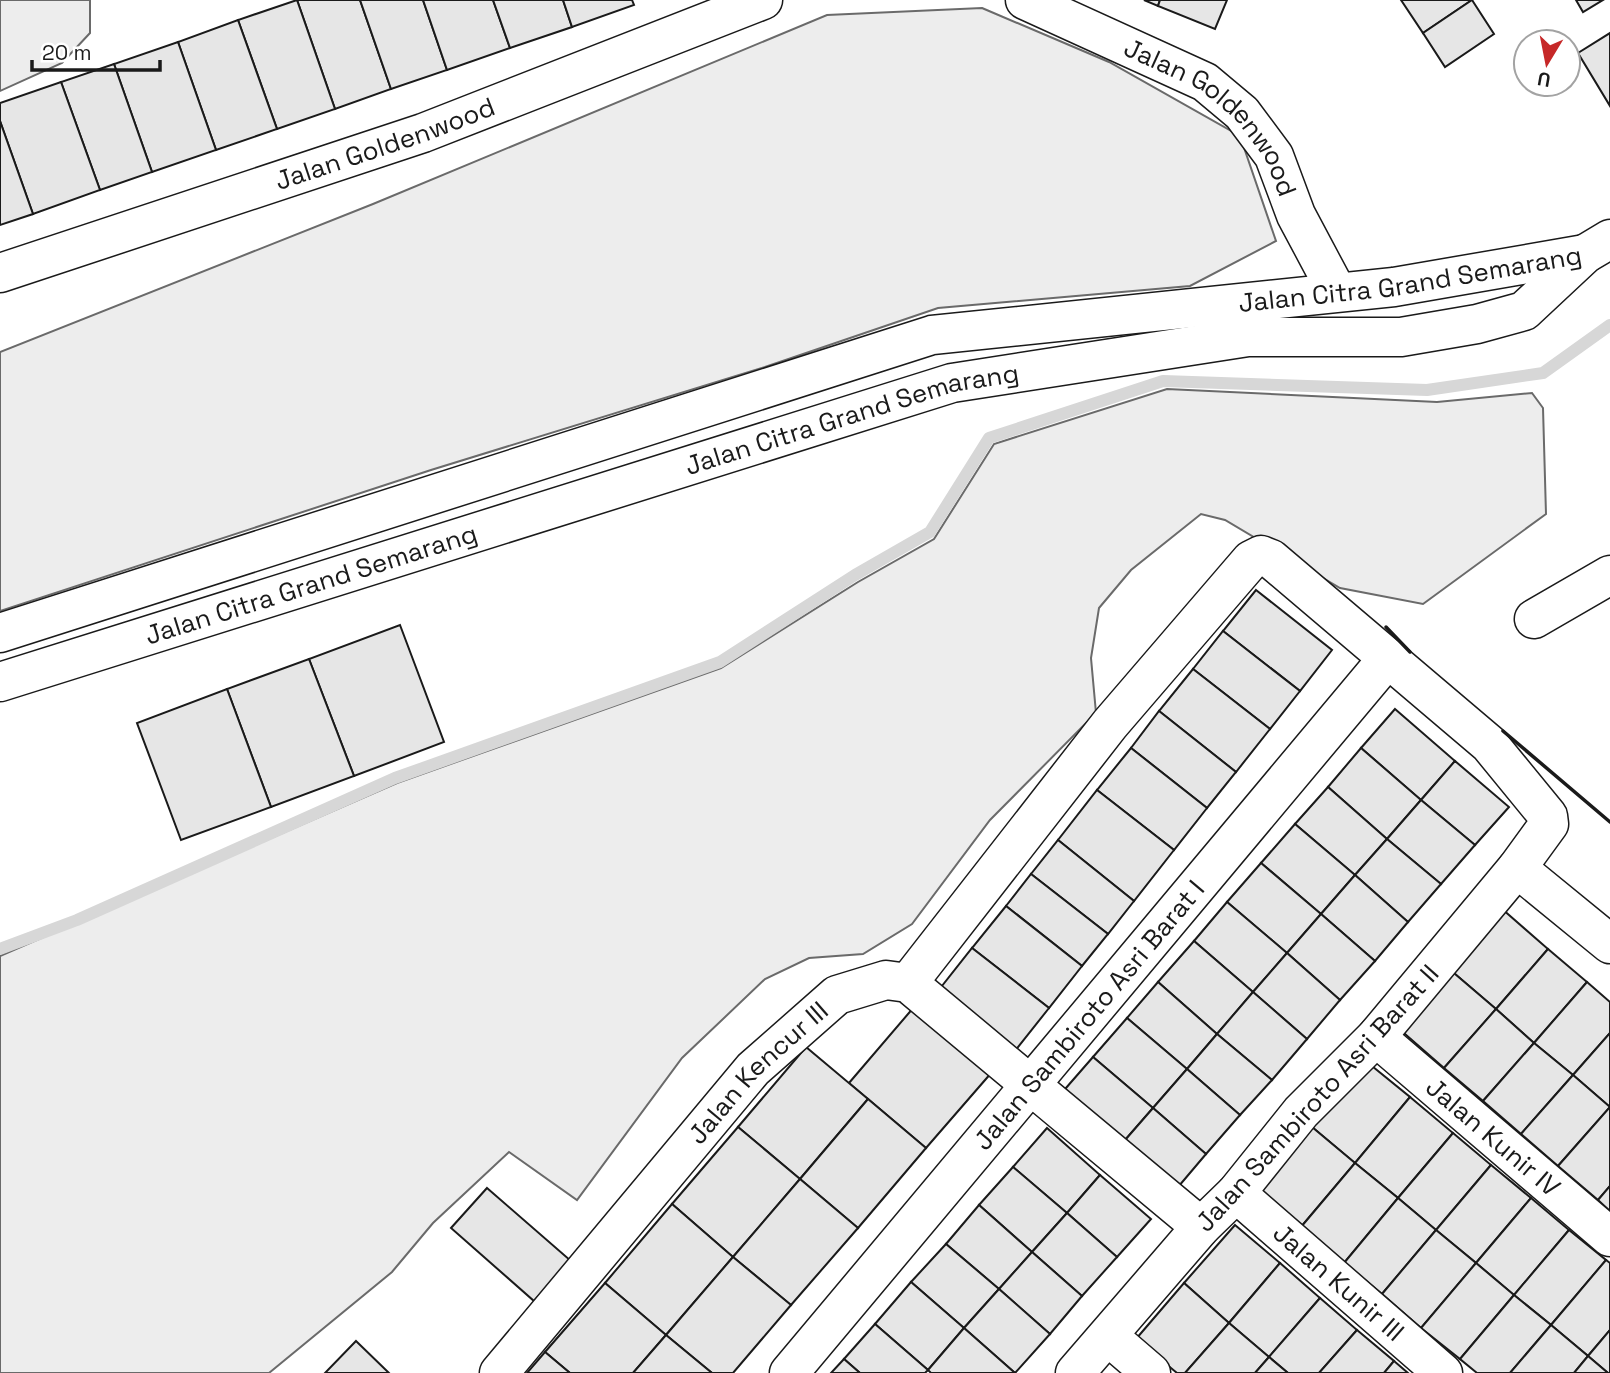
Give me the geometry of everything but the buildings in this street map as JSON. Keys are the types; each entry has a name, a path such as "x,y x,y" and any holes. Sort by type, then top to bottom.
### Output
{"street":[{"name":"Jalan Goldenwood","path":"0,273 423,133 763,0"},
{"name":"Jalan Goldenwood","path":"1025,0 1205,82 1242,113 1274,156 1296,215 1337,292"},
{"name":"Jalan Citra Grand Semarang","path":"0,682 953,383 1246,320 1337,292 1456,278 1598,246"},
{"name":"Jalan Citra Grand Semarang","path":"0,633 932,335 1246,320 1401,337 1477,324 1524,310 1598,246"},
{"path":"1201,1227 908,984 1110,724 1251,560 1261,555 1272,559 1388,658"},
{"path":"1534,619 1610,575"},
{"name":"Jalan Sambiroto Asri Barat II","path":"1075,1373 1201,1227 1236,1193 1301,1112 1376,1037 1517,868 1549,824 1548,816 1489,744 1388,658"},
{"name":"Jalan Sambiroto Asri Barat I","path":"789,1373 1388,658"},
{"path":"1517,868 1610,944"},
{"name":"Jalan Kencur III","path":"499,1373 753,1069 837,995 886,980 908,984"},
{"name":"Jalan Kunir IV","path":"1376,1037 1610,1237"},
{"name":"Jalan Kunir III","path":"1236,1193 1443,1373"},
{"path":"1108,1336 1151,1373"}],"shaded area":[{"path":"0,0 90,0 90,33 62,63 0,91"},
{"path":"982,8 1109,62 1240,136 1276,241 1190,286 938,308 765,367 431,470 0,611 0,352 373,204 827,15"},
{"path":"1167,389 1437,402 1532,393 1543,408 1546,514 1423,604 1340,588 1225,520 1201,514 1131,570 1099,608 1091,658 1096,713 990,820 912,924 863,954 809,958 765,979 682,1058 577,1200 509,1152 433,1223 392,1272 269,1373 0,1373 0,956 397,783 721,668 858,582 934,539 994,444"}],"waterway":[{"path":"0,949 77,920 395,778 720,662 855,575 930,532 989,438 1163,381 1427,390 1543,373 1610,325"}],"wall":[{"path":"1386,627 1410,652"},
{"path":"1503,731 1610,822"}]}
